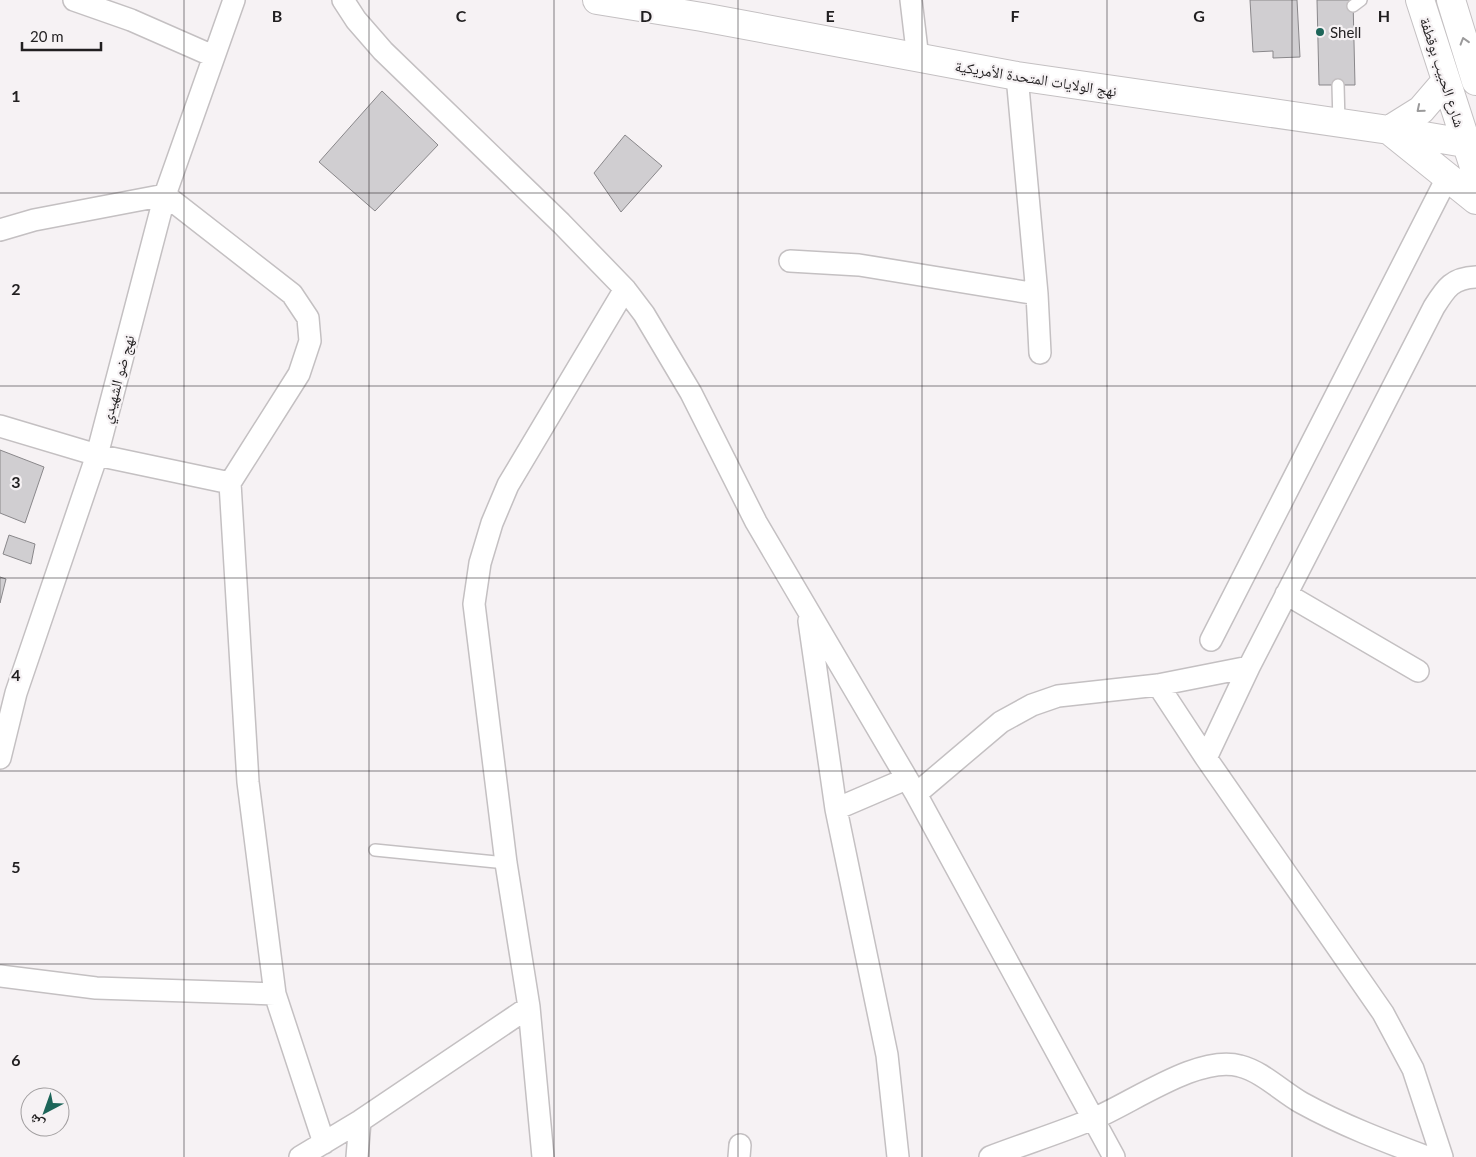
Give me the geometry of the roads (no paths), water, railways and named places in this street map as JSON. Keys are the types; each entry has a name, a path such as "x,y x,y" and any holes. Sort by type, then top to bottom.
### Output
{"street":[{"path":"74,0 132,20 213,56"},
{"name":"نهج ضو الشهيدي","path":"0,758 8,690 97,455 165,195 192,125 213,56 234,0"},
{"path":"343,0 356,20 383,51 561,223 625,290 644,314 691,393 756,522 911,786 1114,1157"},
{"name":"نهج الولايات المتحدة الأمريكية","path":"597,0 702,17 918,59 1017,76 1389,130 1471,145"},
{"path":"911,0 918,59"},
{"name":"شارع الحبيب بوقطفة","path":"1420,0 1445,82 1471,145 1476,173"},
{"name":"شارع الحبيب بوقطفة","path":"1451,0 1476,81"},
{"path":"1017,76 1037,294 1040,353"},
{"path":"1445,82 1421,110 1389,130 1476,200"},
{"path":"1211,640 1448,176"},
{"path":"0,230 34,220 165,195 292,294 308,318 310,341 299,374 230,483 248,782 275,994 324,1143"},
{"path":"790,261 859,265 1037,294"},
{"path":"1206,758 1249,667 1434,307 1447,286 1464,278 1476,277"},
{"path":"543,1157 529,1007 506,863 474,604 480,563 492,523 508,485 625,290"},
{"path":"0,426 97,455 230,483"},
{"path":"1286,594 1418,671"},
{"path":"807,611 836,809 886,1055 898,1157"},
{"path":"836,809 911,786 1001,722 1032,705 1058,696 1158,685 1249,667"},
{"path":"1158,685 1206,758 1383,1013 1413,1069 1442,1157"},
{"path":"0,976 96,988 275,994"},
{"path":"300,1157 360,1121 529,1007"},
{"path":"990,1157 1094,1119 1184,1074 1223,1063 1254,1070 1300,1102 1352,1128 1427,1157"},
{"path":"357,1157 360,1121"}],"lane":[{"path":"1338,85 1339,123"},
{"path":"375,850 506,863"}],"place":[{"name":"Shell","path":"1320,32"}]}
